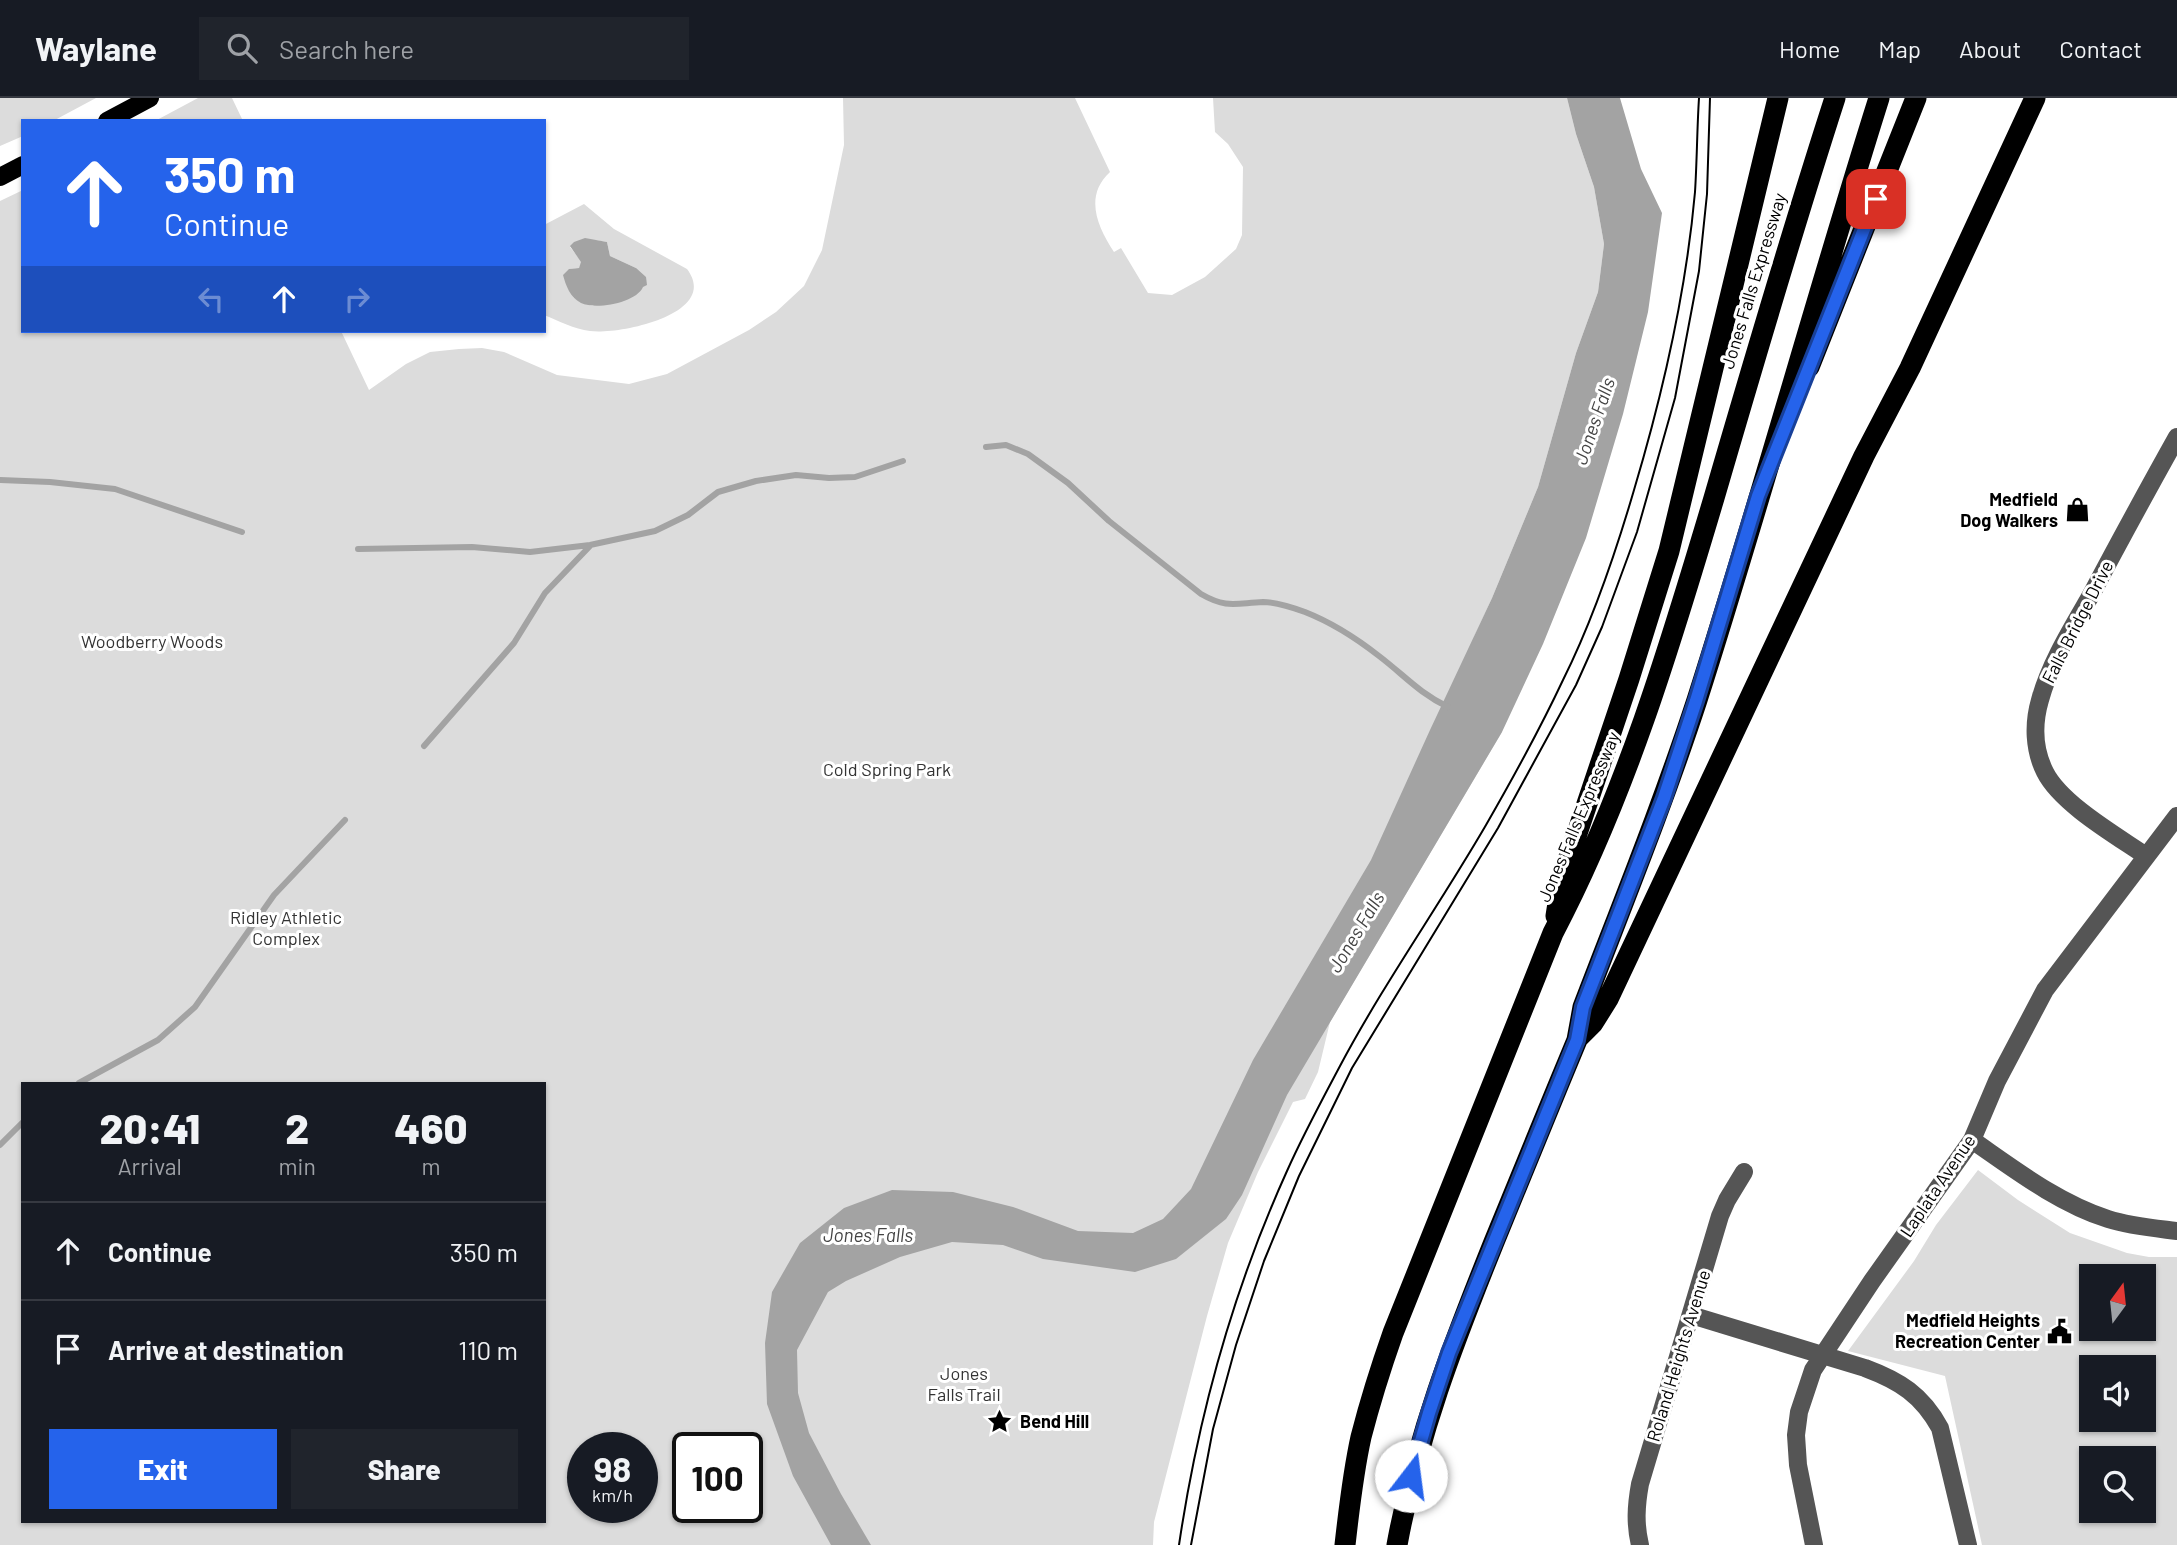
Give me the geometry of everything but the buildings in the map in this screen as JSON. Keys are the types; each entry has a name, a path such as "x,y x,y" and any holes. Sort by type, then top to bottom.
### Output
{"highway":[{"path":"1553,933 1562,878 1669,551 1778,98"},
{"name":"Jones Falls Expressway","path":"1345,1545 1361,1439 1371,1398 1393,1333 1553,933 1578,885 1615,797 1656,687 1835,98"},
{"path":"1397,1545 1409,1485 1449,1353 1577,1040 1583,1007 1664,798 1879,98"},
{"path":"1758,496 1916,98"},
{"path":"1577,1040 1593,1023 1608,999 1843,501 1910,368 2035,98"}],"main road":[{"path":"111,119 150,98"},
{"path":"0,177 21,166"}],"street":[{"name":"Falls Bridge Drive","path":"2146,856 2068,800 2046,775 2036,750 2036,725 2039,700 2060,651 2177,436"},
{"name":"Laplata Avenue","path":"1814,1545 1798,1465 1796,1435 1806,1388 1822,1354 1972,1140 1997,1081 2045,990 2177,816"},
{"path":"1972,1140 2073,1205 2108,1219 2141,1227 2177,1231"},
{"name":"Roland Heights Avenue","path":"1640,1545 1636,1528 1636,1505 1640,1485 1720,1216 1744,1172"},
{"path":"1691,1315 1887,1376 1919,1398 1940,1428 1968,1545"}],"green space":[{"path":"0,98 96,98 57,119 21,119 21,137 0,146"},
{"path":"198,98 232,98 242,119 159,119"},
{"name":"Cold Spring Park","path":"843,98 1075,98 1110,172 1097,191 1095,201 1098,222 1114,252 1121,248 1148,293 1172,295 1205,277 1236,249 1242,235 1243,167 1228,144 1215,132 1213,98 1567,98 1594,187 1604,244 1598,292 1576,353 1538,487 1474,637 1502,732 1330,1022 1318,1072 1305,1099 1293,1102 1258,1172 1228,1243 1207,1316 1154,1522 1153,1545 0,1545 0,201 21,191 21,333 342,333 369,390 406,364 430,352 482,348 504,352 557,375 629,384 667,374 749,330 776,312 804,286 822,250 844,145"},
{"path":"584,204 614,229 687,269 694,285 690,298 679,309 642,325 590,331 546,316 546,224","holes":["594,240 607,242 610,256 636,268 593,306 573,297 569,269 579,268 582,262 570,247"]},
{"path":"1978,1170 2018,1200 2070,1233 2127,1253 2149,1257 2177,1257 2177,1545 1982,1545 1945,1376 1848,1351 1914,1261 1936,1225"}],"water":[{"name":"Jones Falls","path":"1567,98 1620,98 1641,169 1662,213 1648,312 1623,414 1586,538 1543,644 1502,732 1287,1095 1242,1195 1226,1219 1176,1259 1135,1272 1043,1259 1003,1245 952,1242 900,1257 828,1292 797,1350 798,1393 809,1433 871,1545 831,1545 793,1476 767,1404 765,1343 772,1292 800,1243 844,1208 892,1190 953,1192 1013,1207 1078,1231 1133,1233 1163,1219 1191,1189 1253,1060 1371,860 1492,598 1538,487 1576,353 1598,292 1604,244 1594,187"},
{"path":"585,238 607,242 610,256 636,268 646,277 647,285 639,293 615,304 596,306 577,301 569,291 563,275 569,269 579,268 581,262 570,246"}],"waterway":[{"path":"986,447 1006,445 1028,454 1068,483 1109,521 1201,594 1225,603 1274,603 1315,616 1362,643 1420,690 1448,707"},
{"path":"358,549 472,547 530,552 590,545 655,531 688,515 718,492 756,481 796,475 855,477 903,461"},
{"path":"0,480 115,489 242,532"},
{"path":"424,746 514,643 545,593 590,546"},
{"path":"81,1082 158,1040 195,1007 274,895 345,820"},
{"path":"0,1145 21,1124"}],"tram line":[{"path":"1179,1545 1196,1449 1220,1354 1250,1261 1287,1171 1357,1035 1468,855 1526,753 1574,657 1603,587 1645,453 1664,380 1679,305 1695,192 1699,98"},
{"path":"1191,1545 1213,1429 1236,1345 1264,1261 1299,1176 1352,1068 1498,828 1576,685 1602,627 1637,532 1675,398 1699,271 1707,194 1710,98"}],"place":[{"name":"Medfield Dog Walkers","path":"2078,510"},
{"name":"Medfield Heights Recreation Center","path":"2060,1331"},
{"name":"Bend Hill","path":"1000,1422"}],"route":[{"path":"1411,1476 1449,1353 1577,1040 1583,1007 1664,798 1758,496 1876,199"}],"park label":[{"name":"Woodberry Woods","path":"152,642"},
{"name":"Ridley Athletic Complex","path":"286,928"},
{"name":"Jones Falls Trail","path":"964,1384"}]}
